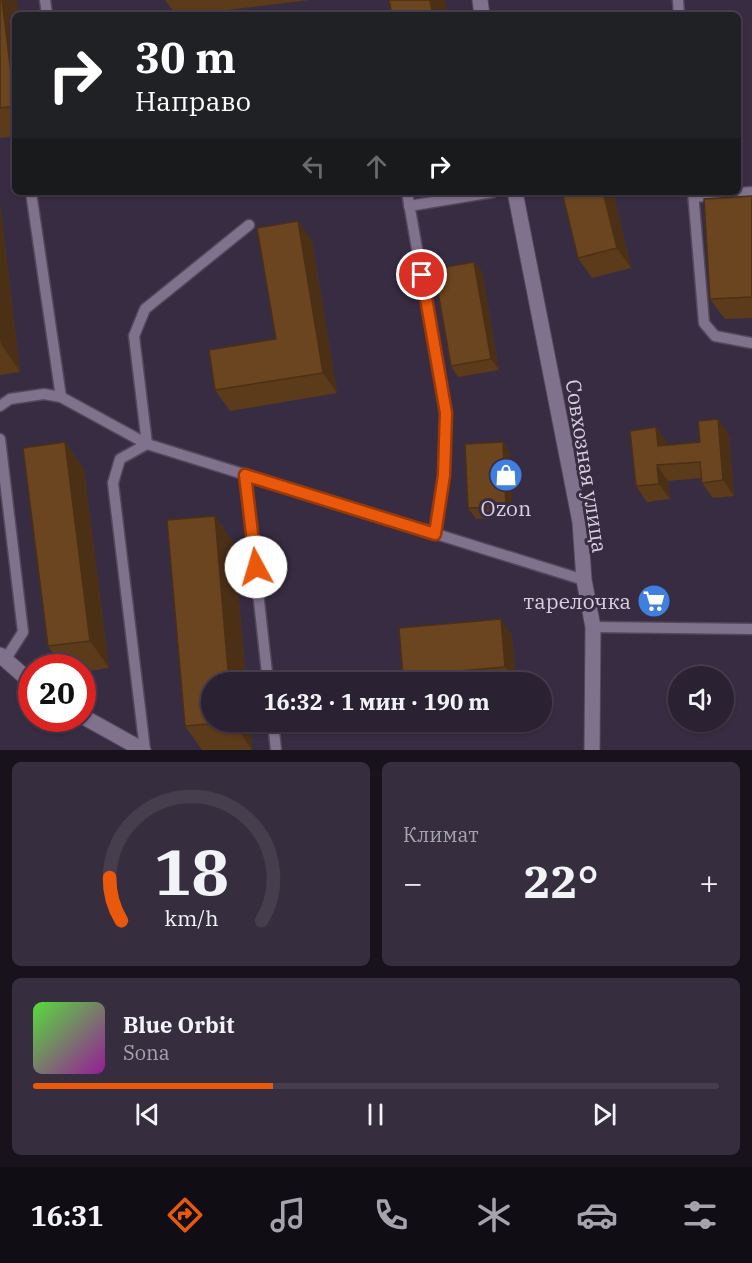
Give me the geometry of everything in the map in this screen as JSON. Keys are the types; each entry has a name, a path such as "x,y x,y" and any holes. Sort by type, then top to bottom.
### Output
{"street":[{"name":"Совхозная улица","path":"516,195 580,522 584,580 592,627 592,750"},
{"path":"2,658 18,671"},
{"path":"96,724 144,750"}],"lane":[{"path":"31,195 61,397"},
{"path":"407,195 446,413 444,475 435,534"},
{"path":"409,206 475,195"},
{"path":"693,195 704,323 715,336 752,343"},
{"path":"147,444 134,336 145,309 249,225"},
{"path":"0,406 10,399 44,394 61,397 147,444 584,580"},
{"path":"0,439 23,632 2,658"},
{"path":"144,750 113,483 120,459 147,444"},
{"path":"245,475 267,672"},
{"path":"592,627 752,629"},
{"path":"274,732 276,750"}],"building":[{"path":"0,0 2,0 12,82 12,106 0,108"},
{"path":"389,0 430,0 432,12 391,12"},
{"path":"563,195 604,195 617,248 578,258"},
{"path":"752,196 752,297 710,299 704,199"},
{"path":"298,221 323,373 215,390 209,350 276,339 257,228"},
{"path":"474,262 491,359 451,366 434,269"},
{"path":"718,419 723,480 702,483 700,462 657,465 659,484 636,486 630,431 656,427 658,446 700,442 698,421"},
{"path":"65,442 90,641 48,646 23,448"},
{"path":"503,442 506,507 468,508 465,444"},
{"path":"215,516 228,672 201,672 201,725 185,726 167,520"},
{"path":"501,619 505,667 448,672 403,672 399,628"}],"place":[{"name":"Ozon","path":"506,475"},
{"name":"тарелочка","path":"654,601"}],"route":[{"path":"256,567 245,475 435,534 444,475 446,413 422,275"}]}
